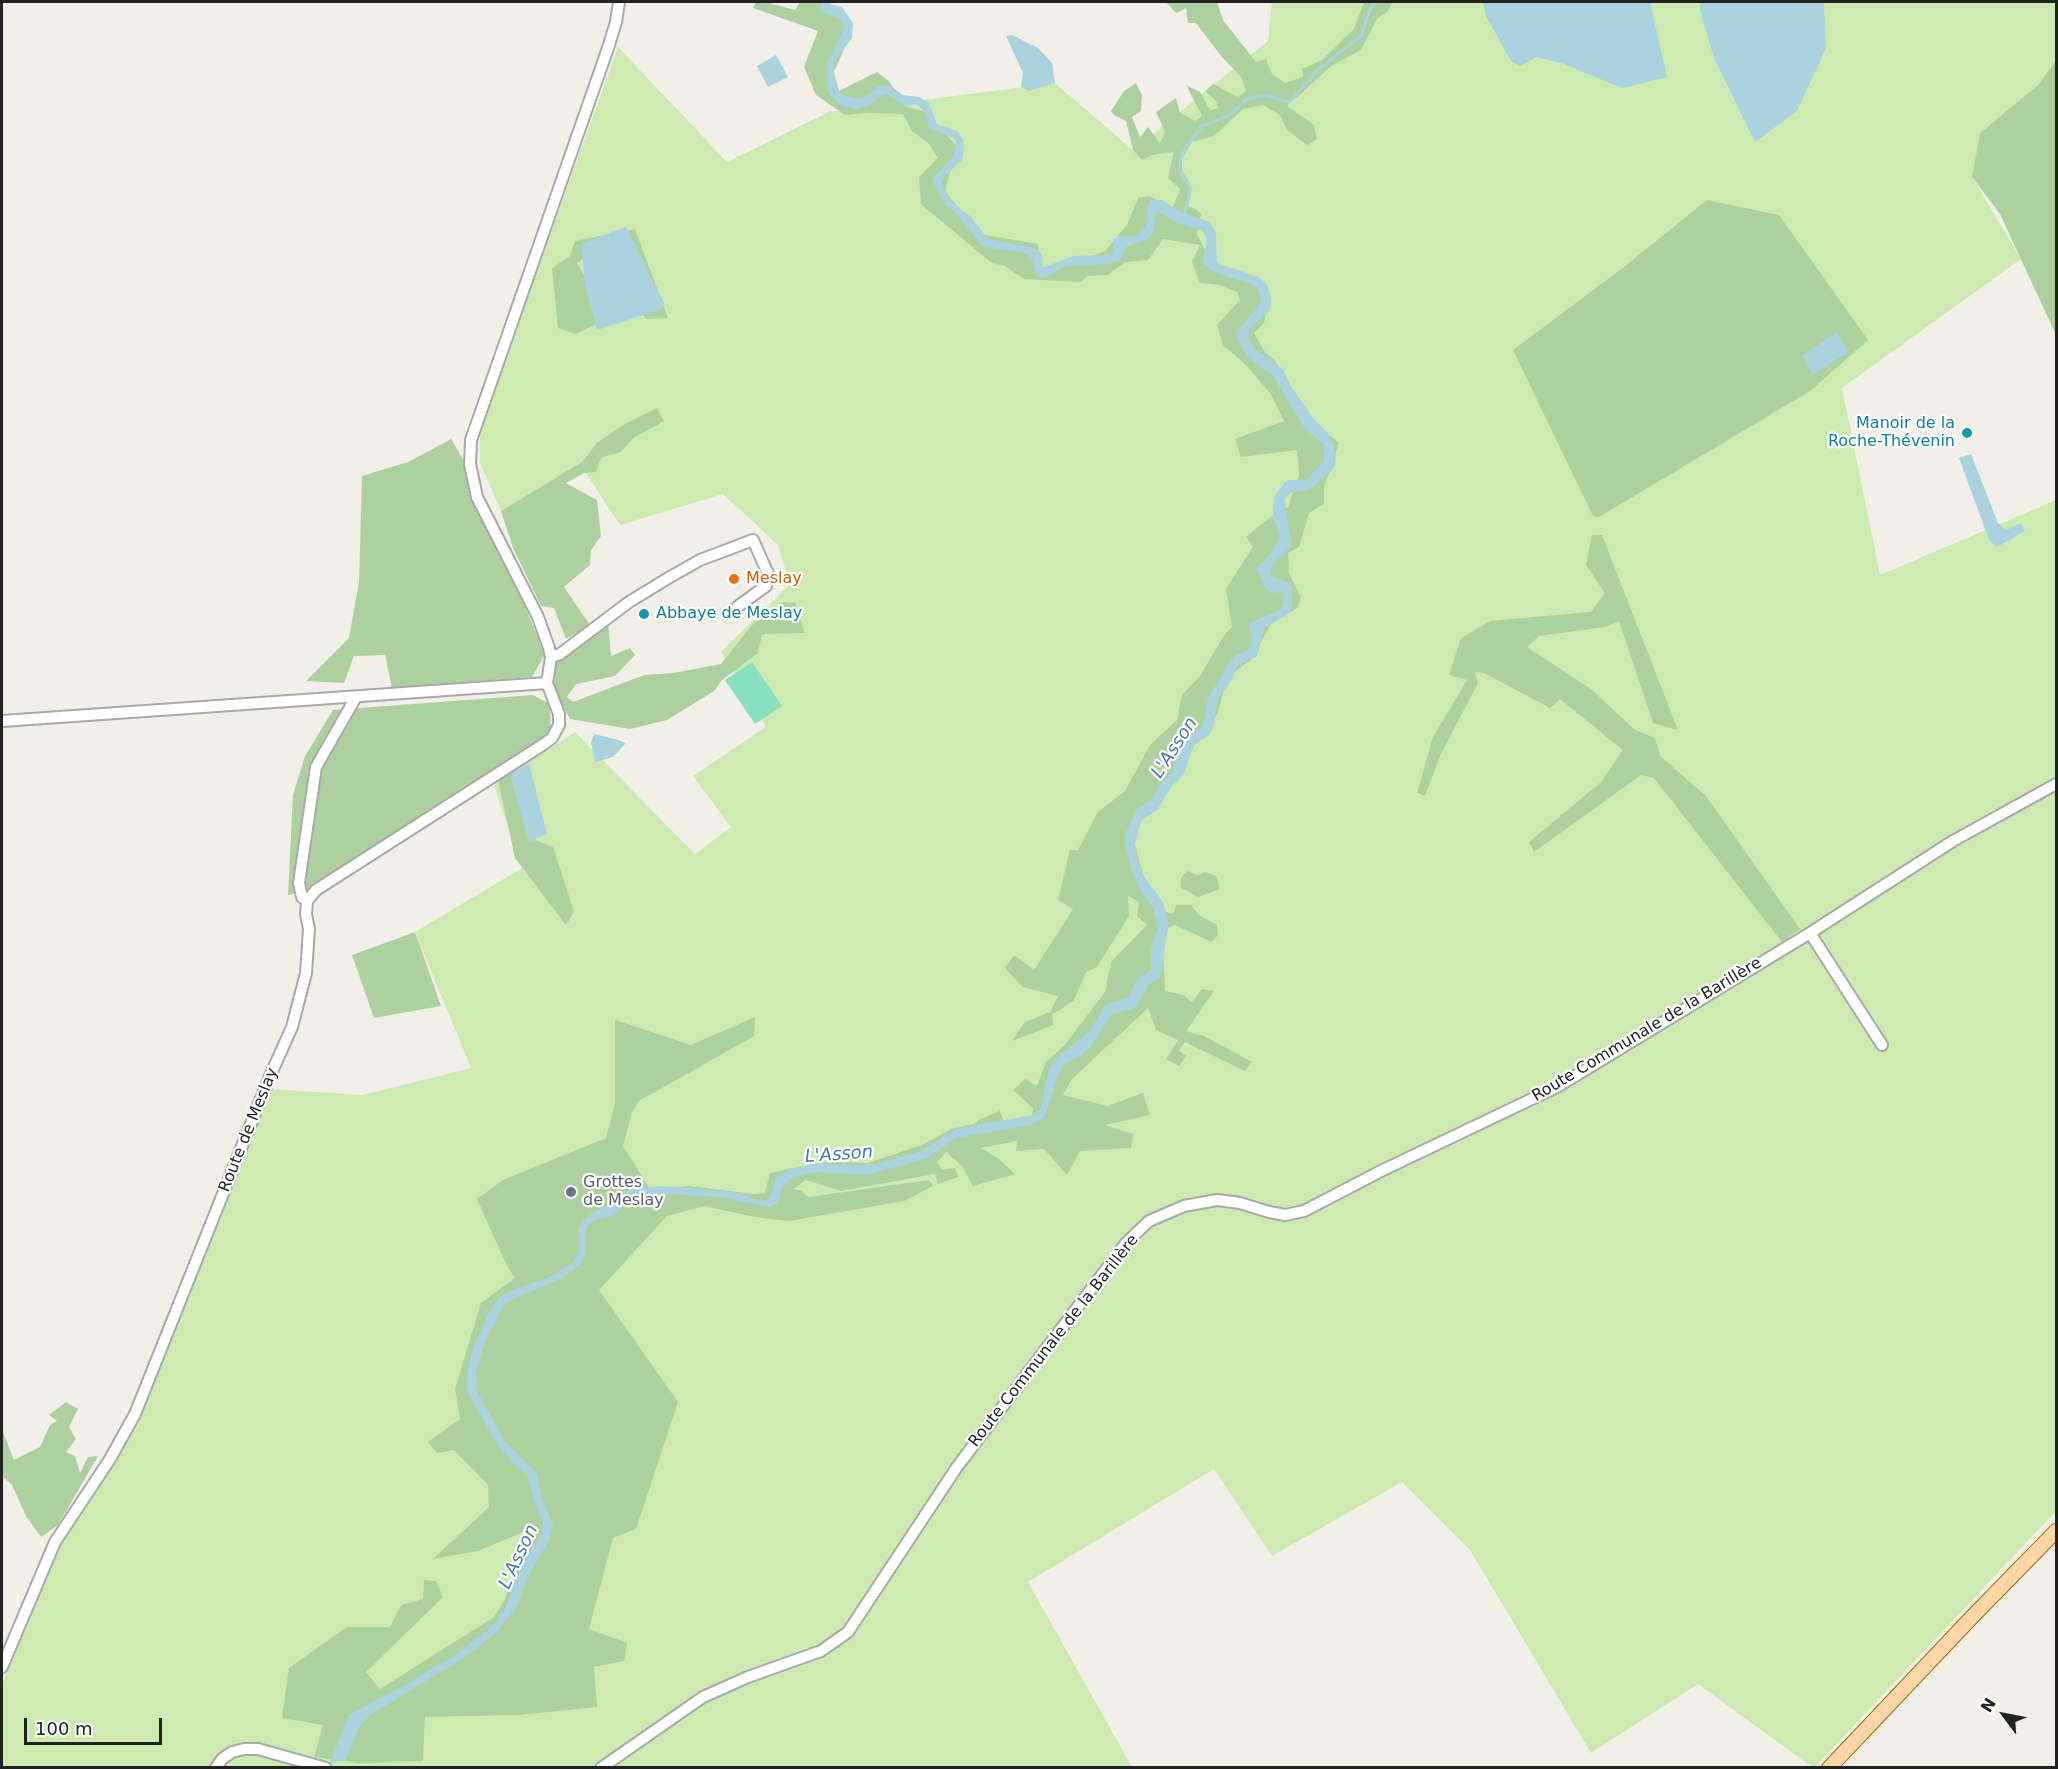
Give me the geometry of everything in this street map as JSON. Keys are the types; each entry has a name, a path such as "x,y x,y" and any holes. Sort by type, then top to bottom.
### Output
{"main road":[{"path":"1829,1767 2056,1531"}],"street":[{"path":"307,901 316,890 552,738 559,725 559,714 547,683 551,657 549,648 538,617 477,498 470,464 471,440 608,48 619,2"},
{"path":"551,657 560,654 629,602 670,577 700,560 753,540 769,576 766,586 737,607"},
{"path":"2,721 547,683"},
{"name":"Route de Meslay","path":"2,1667 55,1542 110,1459 135,1414 270,1076 292,1027 306,973 309,929 306,914 307,901 302,897 299,883 316,767 356,697"},
{"name":"Route Communale de la Barillère","path":"601,1767 703,1697 748,1677 821,1651 848,1632 957,1467 1126,1243 1149,1221 1184,1206 1217,1200 1240,1203 1285,1215 1304,1212 1383,1170 1557,1087 1810,933 1953,841 2056,784"},
{"path":"1810,933 1882,1045"},
{"path":"216,1767 232,1752 244,1749 258,1749 326,1767"}],"green space":[{"path":"756,2 766,2 795,10 800,2 827,2 846,18 845,47 834,72 839,91 877,72 889,81 905,106 925,112 957,146 945,191 979,234 1038,244 1038,267 1067,266 1105,251 1127,225 1138,198 1149,196 1173,207 1180,189 1168,178 1174,152 1152,155 1142,160 1133,150 1126,121 1111,111 1124,91 1136,83 1142,95 1141,111 1132,117 1140,137 1148,127 1160,143 1165,132 1156,112 1176,98 1180,113 1195,121 1202,116 1186,85 1200,92 1210,110 1218,108 1216,101 1205,91 1213,84 1238,97 1246,91 1241,77 1196,23 1188,23 1186,8 1176,13 1166,2 1217,2 1223,20 1256,62 1266,59 1272,74 1285,83 1303,77 1302,69 1322,60 1354,29 1364,2 1392,2 1388,11 1377,19 1361,50 1331,66 1287,106 1314,125 1317,139 1307,145 1287,130 1280,115 1263,105 1243,109 1214,136 1192,142 1182,159 1182,171 1190,183 1188,207 1194,208 1201,214 1197,234 1211,262 1252,281 1268,303 1264,323 1254,333 1265,352 1275,361 1313,422 1339,443 1324,487 1324,504 1309,513 1299,547 1288,553 1289,573 1301,598 1297,608 1271,624 1251,660 1227,677 1218,713 1131,831 1144,877 1161,910 1173,914 1176,905 1191,905 1199,915 1217,925 1218,935 1212,942 1175,925 1162,930 1165,991 1183,995 1192,1002 1202,989 1214,991 1186,1031 1204,1036 1252,1062 1245,1071 1185,1042 1179,1050 1186,1056 1179,1066 1166,1059 1178,1040 1156,1030 1148,1008 1072,1079 1063,1095 1107,1106 1143,1093 1150,1115 1105,1125 1133,1134 1131,1148 1080,1151 1067,1175 1044,1149 1016,1151 1017,1141 981,1148 999,1159 1015,1174 973,1186 962,1166 946,1152 937,1162 942,1170 955,1168 958,1177 938,1184 935,1174 841,1191 806,1180 793,1189 809,1197 929,1180 933,1186 904,1201 789,1221 755,1217 704,1206 667,1216 599,1290 678,1402 636,1529 613,1538 589,1629 627,1643 624,1661 594,1667 597,1707 519,1715 425,1717 423,1761 358,1763 314,1757 323,1725 282,1718 289,1668 347,1627 390,1627 401,1605 423,1599 424,1580 436,1581 443,1597 366,1672 380,1689 494,1617 504,1601 533,1528 478,1551 433,1559 489,1507 488,1485 454,1450 437,1453 428,1442 460,1419 455,1389 481,1303 515,1278 507,1266 477,1199 503,1180 606,1138 615,1103 615,1020 691,1045 755,1017 754,1036 639,1101 632,1112 623,1146 650,1189 689,1186 753,1194 765,1193 770,1173 823,1162 868,1163 922,1145 951,1129 974,1124 1000,1111 1004,1122 1032,1117 1033,1108 1013,1090 1025,1079 1037,1086 1046,1062 1064,1046 1105,992 1111,962 1147,925 1137,916 1139,902 1128,896 1129,916 1097,967 1086,972 1074,1000 1052,1014 1053,1025 1012,1041 1025,1022 1050,1012 1058,996 1022,987 1005,968 1014,955 1034,970 1073,909 1058,900 1070,850 1078,850 1098,812 1125,791 1150,745 1177,720 1182,695 1200,676 1225,634 1232,627 1226,589 1253,547 1246,537 1269,518 1288,507 1299,475 1297,450 1241,457 1235,439 1284,421 1270,393 1247,366 1223,345 1217,325 1240,300 1237,292 1219,285 1200,283 1192,262 1200,245 1163,239 1148,260 1125,262 1108,275 1088,276 1080,282 1024,279 1005,266 992,263 921,204 919,177 938,158 929,144 912,131 903,114 845,115 816,95 804,67 818,31 753,8"},
{"path":"1272,2 2056,2 2056,60 2038,85 1980,133 1972,177 2021,259 1842,388 1880,575 2056,500 2056,1511 1815,1767 1698,1684 1591,1753 1470,1550 1402,1482 1272,1556 1214,1469 1028,1582 1132,1767 2,1767 2,1684 51,1560 128,1435 272,1089 362,1095 471,1068 415,932 522,868 494,785 575,732 695,854 731,827 693,776 766,727 721,652 790,584 778,545 723,494 620,525 579,463 501,511 480,463 480,429 618,47 727,162 829,112 1055,83 1133,150 1268,41"},
{"path":"2056,60 2056,335 2000,214 1972,177 1980,133 2038,85"},
{"path":"1707,200 1779,215 1868,340 1810,391 1599,517 1593,516 1513,350 1624,267"},
{"path":"635,229 668,318 646,319 602,248 577,263 591,289 596,324 576,334 558,328 552,268 570,256 575,241"},
{"path":"657,408 664,421 635,437 620,452 601,458 596,472 584,473 566,483 597,500 601,536 591,550 590,565 564,587 590,625 566,639 554,608 541,606 513,548 501,511 583,461 597,443 623,425"},
{"path":"451,439 464,461 545,654 532,677 392,688 385,655 354,656 344,683 306,681 349,638 359,582 362,476 408,462"},
{"path":"1592,535 1602,535 1678,730 1653,723 1619,621 1605,627 1539,636 1527,647 1591,689 1635,730 1655,738 1660,756 1706,796 1800,929 1782,942 1654,778 1641,775 1534,852 1529,842 1601,782 1623,750 1560,699 1550,708 1484,673 1475,672 1478,683 1440,756 1425,796 1417,793 1433,737 1467,680 1449,675 1461,638 1491,621 1591,612 1605,593 1586,565"},
{"path":"783,602 795,603 805,633 762,634 758,653 721,681 714,691 667,720 630,729 570,719 550,683 559,656 608,623 611,656 630,648 635,655 615,676 576,684 567,697 573,702 644,675 673,673 721,664 752,625"},
{"path":"752,662 782,706 755,724 725,680"},
{"path":"533,695 550,704 551,732 305,892 288,895 293,795 305,756 333,710"},
{"path":"518,766 535,840 553,847 574,912 566,925 515,858 498,780"},
{"path":"1187,871 1198,875 1206,872 1216,876 1220,889 1198,897 1180,887 1181,878"},
{"path":"415,932 441,1006 374,1018 352,955"},
{"path":"66,1402 78,1409 69,1427 76,1439 66,1452 75,1456 80,1473 88,1457 98,1456 58,1525 41,1537 26,1516 12,1485 2,1476 2,1429 14,1460 40,1447 50,1425 57,1421 49,1415"}],"water":[{"path":"822,2 831,2 830,4 842,7 853,23 852,38 835,61 837,90 844,95 860,99 884,85 892,87 903,95 919,97 929,103 937,124 957,131 963,140 962,160 945,176 942,182 943,187 952,202 971,217 988,239 1035,248 1042,254 1043,268 1073,256 1109,255 1113,251 1113,239 1121,236 1136,236 1146,228 1150,200 1162,200 1180,212 1210,222 1216,232 1219,264 1259,277 1268,286 1271,298 1270,310 1250,329 1248,339 1254,348 1283,369 1292,388 1313,418 1329,434 1336,453 1335,466 1310,490 1290,493 1285,499 1292,542 1291,546 1271,566 1271,573 1272,576 1287,582 1292,588 1292,608 1287,615 1264,628 1257,656 1238,666 1229,684 1217,700 1214,724 1210,734 1194,745 1184,774 1172,786 1157,810 1141,821 1135,843 1137,859 1145,878 1163,902 1168,920 1160,978 1149,984 1136,1007 1112,1014 1092,1045 1081,1056 1065,1063 1058,1075 1046,1114 1032,1125 956,1138 927,1158 867,1175 814,1172 793,1177 782,1186 779,1202 770,1207 722,1197 662,1194 634,1197 613,1216 592,1221 585,1230 585,1257 580,1264 563,1278 504,1305 486,1339 476,1371 477,1391 505,1442 537,1474 542,1500 553,1524 550,1538 527,1579 516,1608 495,1634 465,1657 370,1715 357,1731 346,1760 330,1763 349,1715 455,1655 495,1623 506,1606 522,1566 542,1532 543,1524 528,1476 499,1447 467,1392 469,1362 475,1343 489,1313 500,1297 512,1290 548,1278 571,1264 579,1253 579,1228 584,1220 630,1189 662,1186 688,1188 742,1193 751,1199 766,1201 771,1197 777,1177 789,1170 812,1164 874,1165 921,1151 956,1129 1033,1115 1041,1108 1048,1074 1054,1060 1090,1031 1105,1005 1129,997 1137,978 1151,971 1151,949 1158,928 1157,922 1153,908 1141,892 1131,869 1125,842 1126,833 1136,810 1151,800 1163,781 1172,772 1183,740 1203,726 1208,698 1231,660 1236,655 1247,651 1252,645 1249,623 1278,611 1283,605 1283,593 1270,592 1265,588 1257,568 1274,549 1280,538 1273,516 1274,497 1285,482 1306,480 1324,461 1324,444 1305,429 1273,376 1249,358 1238,341 1237,331 1258,307 1261,301 1260,292 1253,285 1216,273 1205,265 1203,262 1207,239 1202,230 1177,223 1157,211 1153,233 1147,239 1126,247 1120,260 1108,264 1066,266 1043,278 1036,275 1032,259 1025,253 985,247 978,242 959,216 945,204 933,180 956,151 956,142 953,138 929,128 925,112 916,104 905,106 888,94 882,95 868,106 856,109 841,105 831,96 827,89 827,63 844,29 840,19 819,10"},
{"path":"1483,2 1650,2 1667,77 1622,88 1561,63 1537,57 1520,66 1511,61 1486,16"},
{"path":"1700,2 1824,2 1826,48 1797,111 1755,142 1714,58"},
{"path":"1012,35 1038,48 1052,63 1055,83 1029,91 1021,87 1023,73 1006,36"},
{"path":"776,55 788,77 768,87 757,66"},
{"path":"626,227 664,303 662,308 656,311 597,330 585,285 583,243"},
{"path":"1837,332 1848,352 1813,375 1802,356"},
{"path":"1971,454 1998,523 2006,530 2021,523 2025,531 1997,547 1989,540 1959,458"},
{"path":"594,734 626,743 613,757 595,762 591,743"},
{"path":"529,763 547,834 529,842 510,775"}],"waterway":[{"path":"1184,217 1191,188 1181,174 1179,162 1187,146 1202,126 1228,116 1247,99 1266,95 1289,102 1320,68 1361,36 1370,9 1376,2"}],"place":[{"name":"Manoir de la Roche-Thévenin","path":"1967,433"},
{"name":"Meslay","path":"734,579"},
{"name":"Abbaye de Meslay","path":"644,614"},
{"name":"Grottes de Meslay","path":"571,1192"}],"water label":[{"name":"L'Asson","path":"1175,748"},
{"name":"L'Asson","path":"839,1155"},
{"name":"L'Asson","path":"519,1557"}]}
